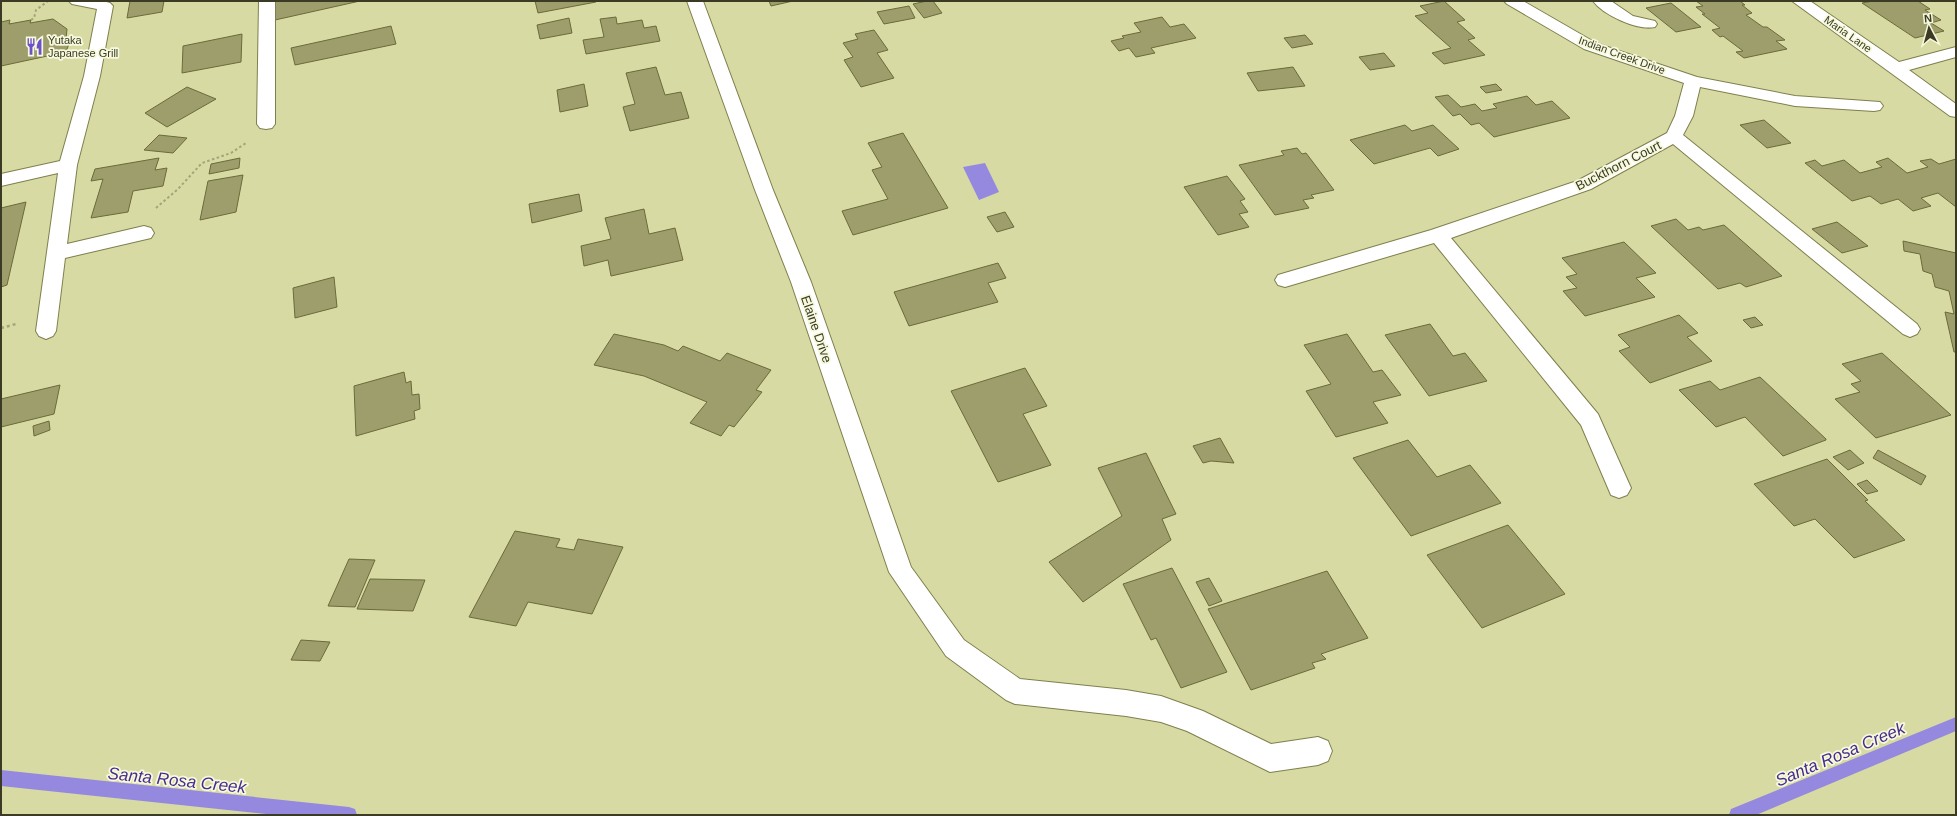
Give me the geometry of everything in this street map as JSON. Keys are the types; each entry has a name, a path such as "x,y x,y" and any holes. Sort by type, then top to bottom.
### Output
{"street":[{"path":"46,331 68,165 92,76 105,6 77,1"},
{"path":"266,124 267,1"},
{"name":"Elaine Drive","path":"696,1 764,190 801,282 901,572 955,648 1015,691 1126,702 1161,709 1214,729 1270,758 1318,751"},
{"name":"Indian Creek Drive","path":"1512,1 1590,46 1693,81 1795,101 1874,106"},
{"path":"1601,1 1628,20 1649,24"},
{"name":"Maria Lane","path":"1800,1 1956,112"},
{"path":"1896,68 1956,52"},
{"name":"Buckthorn Court","path":"1285,280 1438,235 1584,186 1674,136 1684,116 1693,81"},
{"path":"1674,136 1910,329"},
{"path":"1,180 68,165"},
{"path":"55,254 144,233"},
{"path":"1438,235 1590,420 1619,488"}],"path":[{"path":"31,20 34,18 36,10 48,1"},
{"path":"144,233 155,208 178,189 202,163 231,153 255,138 266,124"}],"shaded area":[{"path":"985,163 999,192 979,200 963,167"}],"building":[{"path":"130,1 164,1 162,12 127,18"},
{"path":"274,1 360,1 275,20"},
{"path":"535,1 596,1 596,2 538,13"},
{"path":"769,1 793,1 771,6"},
{"path":"933,1 942,13 924,18 913,4"},
{"path":"1444,1 1465,20 1457,22 1475,38 1468,40 1485,55 1444,64 1432,53 1451,48 1415,16 1428,13 1420,6"},
{"path":"1696,1 1740,1 1745,5 1742,5 1752,13 1746,15 1763,27 1767,27 1785,40 1776,41 1787,49 1744,58 1736,52 1743,51 1723,36 1720,37 1712,30 1720,28 1702,14 1705,14 1696,7 1703,6"},
{"path":"1873,1 1918,1 1930,9 1925,10 1941,20 1931,23 1944,31 1915,38 1862,3"},
{"path":"1671,3 1701,27 1676,32 1646,8"},
{"path":"909,6 915,18 884,24 877,12"},
{"path":"616,17 617,24 642,20 644,28 656,26 660,41 586,54 583,40 604,37 600,19"},
{"path":"1162,17 1170,27 1184,24 1196,38 1151,48 1155,53 1136,57 1129,48 1119,51 1111,41 1124,38 1122,36 1141,32 1134,23"},
{"path":"569,18 572,33 540,39 537,25"},
{"name":"Yutaka Japanese Grill","path":"53,19 67,29 66,39 71,38 66,52 1,66 1,22 10,20 9,24 31,20 30,23"},
{"path":"391,26 396,44 295,65 291,48"},
{"path":"874,30 888,50 877,53 894,78 861,87 844,60 853,57 843,43 858,39 855,34"},
{"path":"242,34 241,62 182,73 183,46"},
{"path":"1305,35 1313,44 1292,48 1284,38"},
{"path":"1384,53 1395,66 1370,70 1359,57"},
{"path":"656,67 665,95 681,92 689,118 630,131 623,107 635,104 626,73"},
{"path":"1293,67 1305,86 1258,91 1247,73"},
{"path":"584,84 588,106 560,112 557,90"},
{"path":"1496,84 1502,90 1486,93 1480,87"},
{"path":"187,87 216,99 167,127 145,113"},
{"path":"1448,95 1461,107 1475,104 1482,111 1497,108 1493,104 1527,96 1536,105 1552,101 1570,118 1494,137 1479,123 1471,125 1460,114 1453,116 1435,97"},
{"path":"1764,120 1791,143 1767,148 1740,125"},
{"path":"1405,125 1412,131 1433,125 1459,149 1438,156 1430,148 1374,164 1350,140"},
{"path":"903,133 948,208 853,235 842,211 888,199 872,170 882,167 868,143"},
{"path":"159,135 187,138 173,153 144,150"},
{"path":"1297,148 1302,154 1306,153 1334,190 1311,195 1314,198 1303,200 1309,208 1275,215 1239,165 1284,155 1281,151"},
{"path":"159,158 155,170 167,168 163,186 133,191 128,212 91,218 103,179 91,181 95,169"},
{"path":"240,158 239,168 209,174 211,164"},
{"path":"1888,158 1907,173 1928,167 1920,161 1931,159 1939,164 1956,159 1956,207 1938,193 1921,198 1931,206 1913,211 1898,199 1881,204 1870,196 1852,201 1805,163 1815,160 1822,166 1844,160 1860,173 1882,167 1876,162"},
{"path":"243,175 236,212 200,220 208,181"},
{"path":"1227,176 1245,199 1240,201 1248,212 1239,214 1249,227 1218,235 1184,187"},
{"path":"579,194 582,211 532,223 529,204"},
{"path":"26,202 7,285 1,287 1,208"},
{"path":"644,209 649,234 675,228 683,260 611,276 608,260 584,266 581,246 611,239 605,218"},
{"path":"1005,212 1014,227 997,232 987,217"},
{"path":"1676,219 1688,230 1699,227 1703,230 1724,225 1782,276 1746,287 1740,283 1718,289 1651,226"},
{"path":"1837,222 1868,246 1842,253 1812,229"},
{"path":"1903,241 1956,253 1956,352 1954,352 1945,312 1954,314 1949,291 1935,287 1932,274 1923,271 1920,254 1904,251"},
{"path":"1624,242 1656,273 1636,278 1655,297 1585,316 1563,291 1577,288 1566,277 1577,274 1562,258"},
{"path":"998,263 1006,278 988,283 998,302 909,326 894,292"},
{"path":"334,277 337,307 295,318 293,288"},
{"path":"1679,315 1698,333 1687,337 1712,361 1650,383 1619,351 1630,347 1618,335"},
{"path":"1755,317 1763,325 1751,328 1743,320"},
{"path":"1430,324 1453,356 1465,353 1487,381 1429,396 1385,335"},
{"path":"614,334 664,345 678,351 683,346 720,361 727,353 771,370 756,390 762,392 734,427 729,425 721,436 690,423 707,402 644,376 594,365"},
{"path":"1347,334 1373,372 1382,370 1401,395 1373,402 1388,423 1336,437 1306,391 1331,384 1304,345"},
{"path":"1882,353 1951,415 1876,438 1835,399 1860,392 1851,384 1861,381 1842,364"},
{"path":"1025,368 1047,406 1023,414 1051,465 998,482 951,391"},
{"path":"404,372 406,383 411,381 412,395 419,394 420,409 414,411 415,419 356,436 354,386"},
{"path":"1760,377 1826,440 1783,456 1745,417 1716,427 1679,390 1710,381 1720,390"},
{"path":"60,385 54,414 1,427 1,399"},
{"path":"49,421 50,430 34,436 33,426"},
{"path":"1220,438 1234,463 1211,461 1203,463 1193,446"},
{"path":"1408,440 1437,477 1470,465 1501,503 1411,536 1353,458"},
{"path":"1850,450 1864,463 1848,470 1833,457"},
{"path":"1878,450 1926,476 1921,485 1873,458"},
{"path":"1146,453 1176,514 1162,519 1171,540 1083,602 1049,562 1122,516 1098,468"},
{"path":"1827,459 1868,500 1865,501 1905,540 1854,558 1815,519 1794,526 1754,484"},
{"path":"1867,480 1878,491 1867,494 1857,484"},
{"path":"1508,525 1565,594 1482,628 1427,555"},
{"path":"515,531 560,539 556,547 574,550 578,539 623,547 592,614 528,602 516,626 469,617"},
{"path":"349,559 375,560 355,607 328,606"},
{"path":"1172,568 1227,672 1181,688 1156,638 1151,640 1123,584"},
{"path":"1327,571 1368,638 1321,654 1326,659 1312,663 1315,668 1251,690 1208,609"},
{"path":"1209,578 1222,601 1209,606 1196,582"},
{"path":"370,579 425,580 413,611 357,609"},
{"path":"301,640 330,642 320,661 291,660"}],"waterway":[{"name":"Santa Rosa Creek","path":"1737,815 1956,724"},
{"name":"Santa Rosa Creek","path":"1,778 349,815"}],"place":[{"name":"Yutaka Japanese Grill","path":"35,46"}]}
